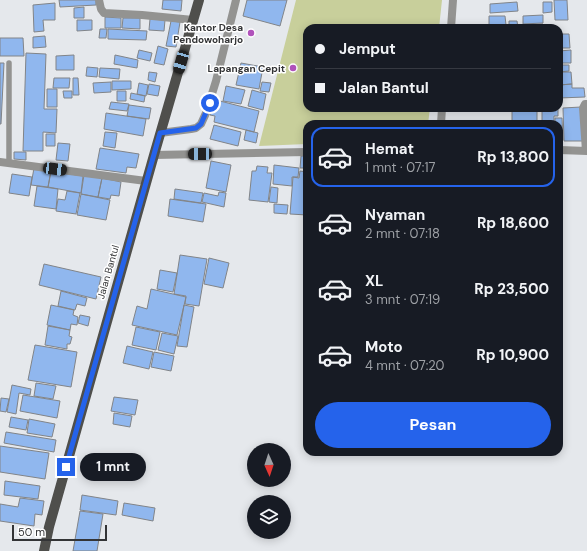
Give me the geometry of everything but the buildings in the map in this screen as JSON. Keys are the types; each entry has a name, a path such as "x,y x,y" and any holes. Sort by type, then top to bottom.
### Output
{"main road":[{"name":"Jalan Bantul","path":"44,551 51,519 146,181 199,0"}],"street":[{"path":"99,0 101,9 104,13 194,20"},
{"path":"160,133 196,128 201,124 216,81 236,0"},
{"path":"451,24 453,0"},
{"path":"563,150 586,151 583,108 585,104 587,104"},
{"path":"154,155 303,152"},
{"path":"0,162 146,181"}],"lane":[{"path":"9,63 9,163"}],"green space":[{"name":"Lapangan Cepit","path":"296,0 442,0 439,24 303,24 303,112 430,112 428,120 303,120 303,144 259,146"}],"place":[{"name":"Kantor Desa Pendowoharjo","path":"251,33"},
{"name":"Lapangan Cepit","path":"293,68"}],"route":[{"path":"66,467 160,133 196,128 201,124 210,103"}]}
